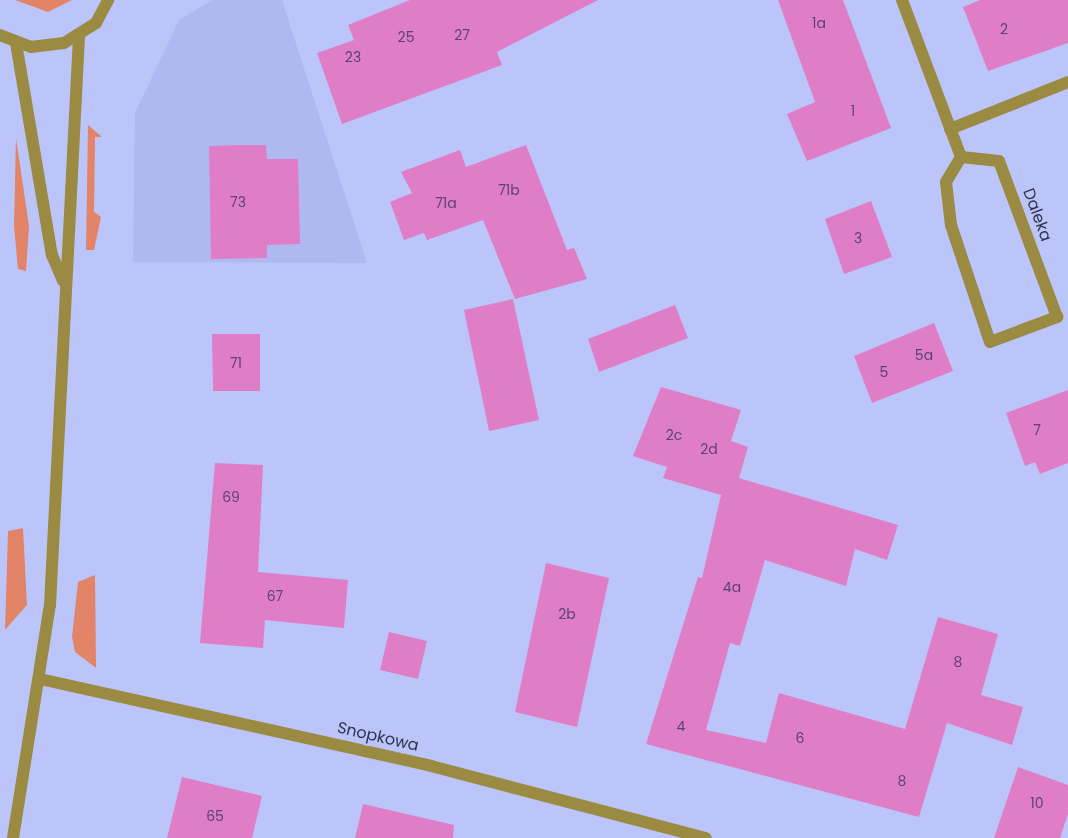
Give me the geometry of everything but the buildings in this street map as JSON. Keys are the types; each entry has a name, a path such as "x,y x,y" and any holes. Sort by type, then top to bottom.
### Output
{"street":[{"path":"0,34 16,43 48,47 79,37 96,23 108,0"},
{"path":"902,0 961,157"},
{"path":"13,838 40,679 59,482 63,280 79,37"},
{"path":"16,43 52,255 63,280"},
{"path":"950,129 1068,82"},
{"name":"Daleka","path":"961,157 999,161 1057,317 990,342 951,225 946,182 961,157"},
{"name":"Snopkowa","path":"40,679 431,766 706,838"}],"shaded area":[{"path":"15,0 72,0 48,12"},
{"path":"212,0 282,0 367,263 133,262 135,113 179,20"},
{"path":"88,125 102,137 95,137 94,212 101,217 94,250 86,250"},
{"path":"16,138 29,226 26,271 18,269 14,226"},
{"path":"23,528 27,605 5,630 8,531"},
{"path":"95,575 96,668 75,652 72,637 78,582"}]}
